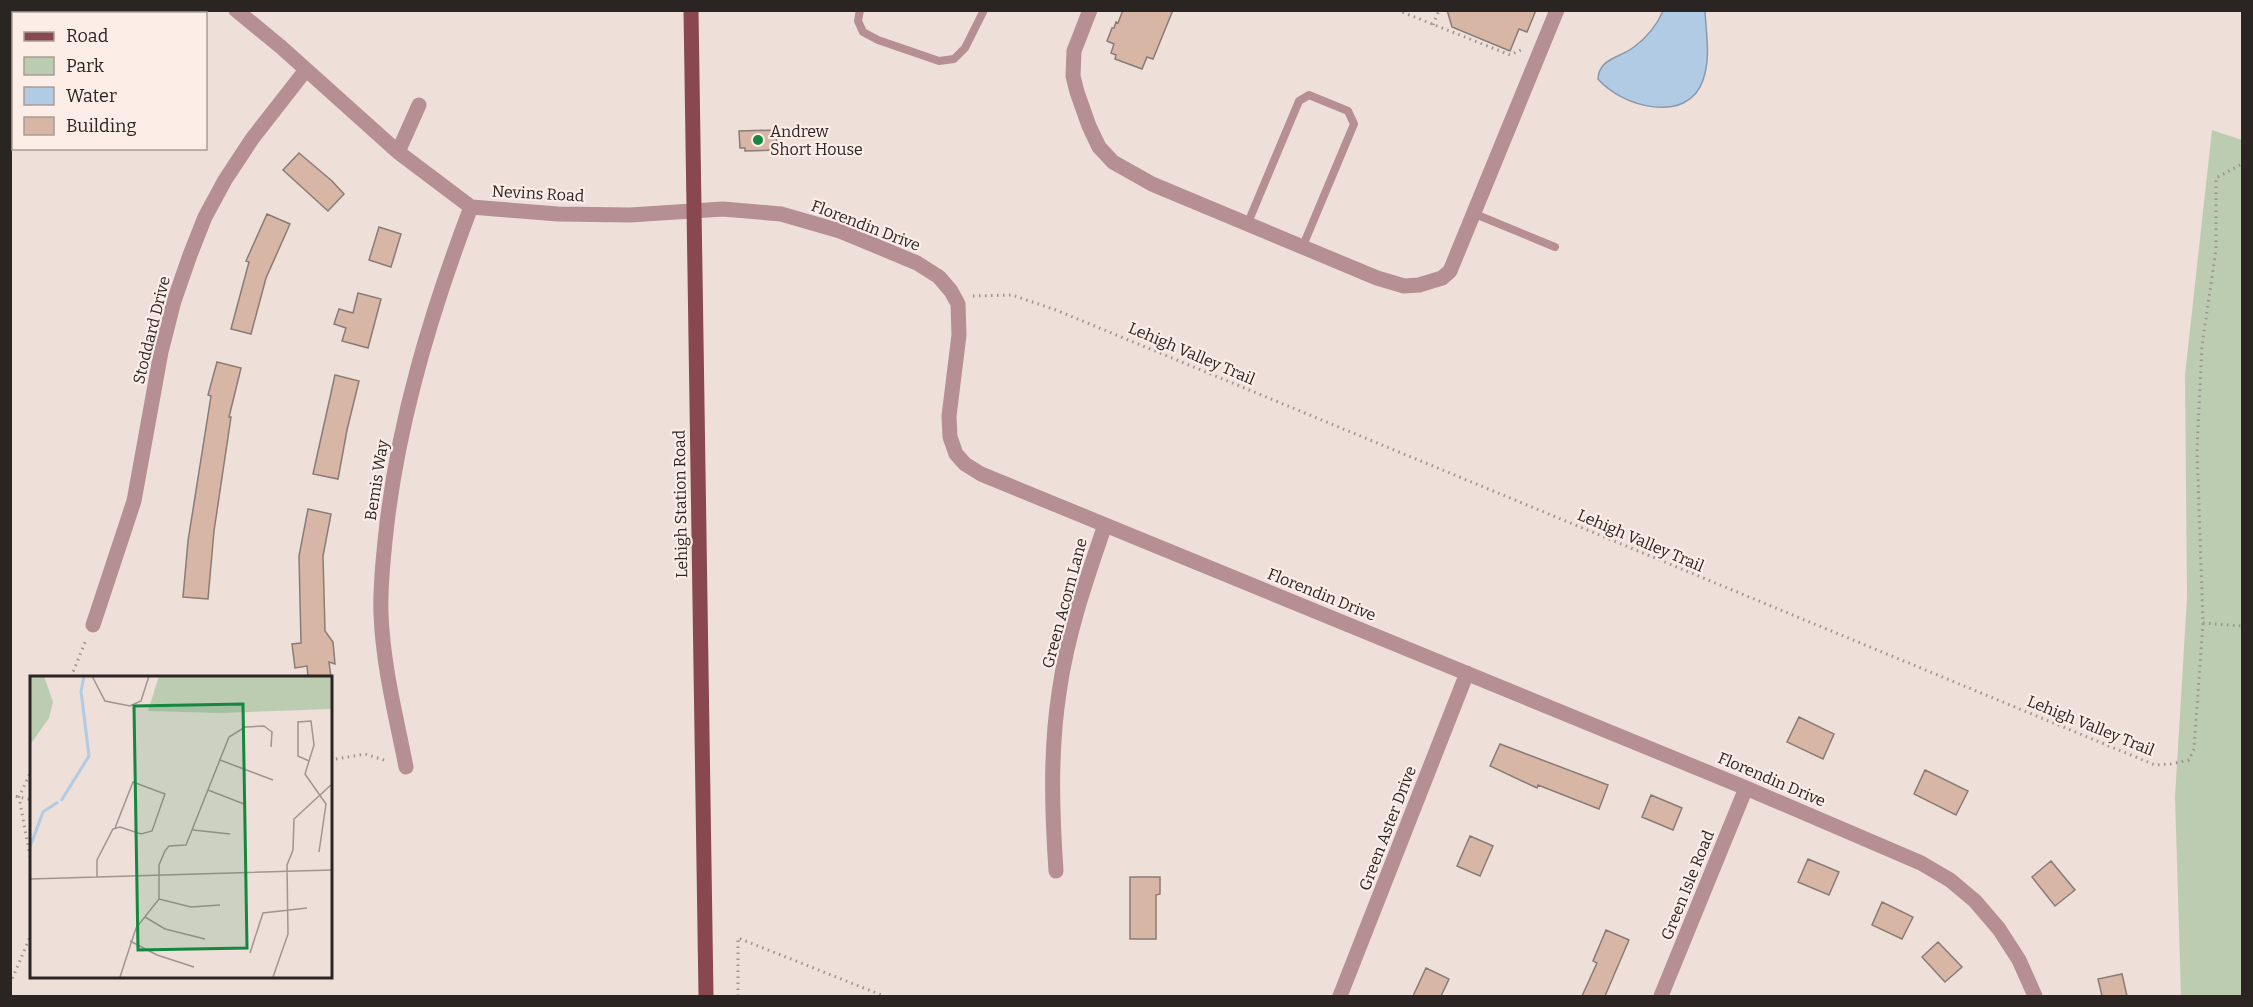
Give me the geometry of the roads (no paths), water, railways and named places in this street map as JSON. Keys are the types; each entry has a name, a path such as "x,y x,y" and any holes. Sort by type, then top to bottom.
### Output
{"main road":[{"name":"Lehigh Station Road","path":"692,10 706,996"}],"street":[{"name":"Nevins Road","path":"236,10 398,152 471,207 558,214 630,215 694,212"},
{"path":"1090,10 1074,51 1073,76 1083,109 1099,147 1113,162 1152,184 1246,225 1377,278 1404,286 1419,285 1442,278 1450,271 1557,10"},
{"name":"Stoddard Drive","path":"93,625 134,501 161,352 174,301 190,255 205,217 225,180 252,139 305,70"},
{"path":"398,152 419,105"},
{"name":"Bemis Way","path":"406,767 386,665 381,613 383,561 390,496 404,422 427,336 471,207"},
{"name":"Florendin Drive","path":"694,212 723,209 781,214 840,231 917,263 939,277 958,304 959,335 949,416 950,437 956,454 964,464 981,474 1746,788 1921,863 1950,880 1975,901 1999,928 2019,960 2035,996"},
{"name":"Green Acorn Lane","path":"1056,871 1053,742 1059,692 1073,627 1105,525"},
{"name":"Green Aster Drive","path":"1340,996 1467,673"},
{"name":"Green Isle Road","path":"1661,996 1746,788"}],"lane":[{"path":"860,10 858,21 864,32 878,40 939,61 954,59 965,48 984,10"},
{"path":"1246,225 1299,101 1309,95 1348,111 1354,124 1302,248"},
{"path":"1475,214 1555,247"}],"water":[{"path":"1663,11 1705,11 1707,63 1703,80 1695,94 1684,103 1670,107 1654,107 1622,97 1598,79 1599,72 1606,63 1643,40"}],"place":[{"name":"Andrew Short House","path":"758,140"}]}
